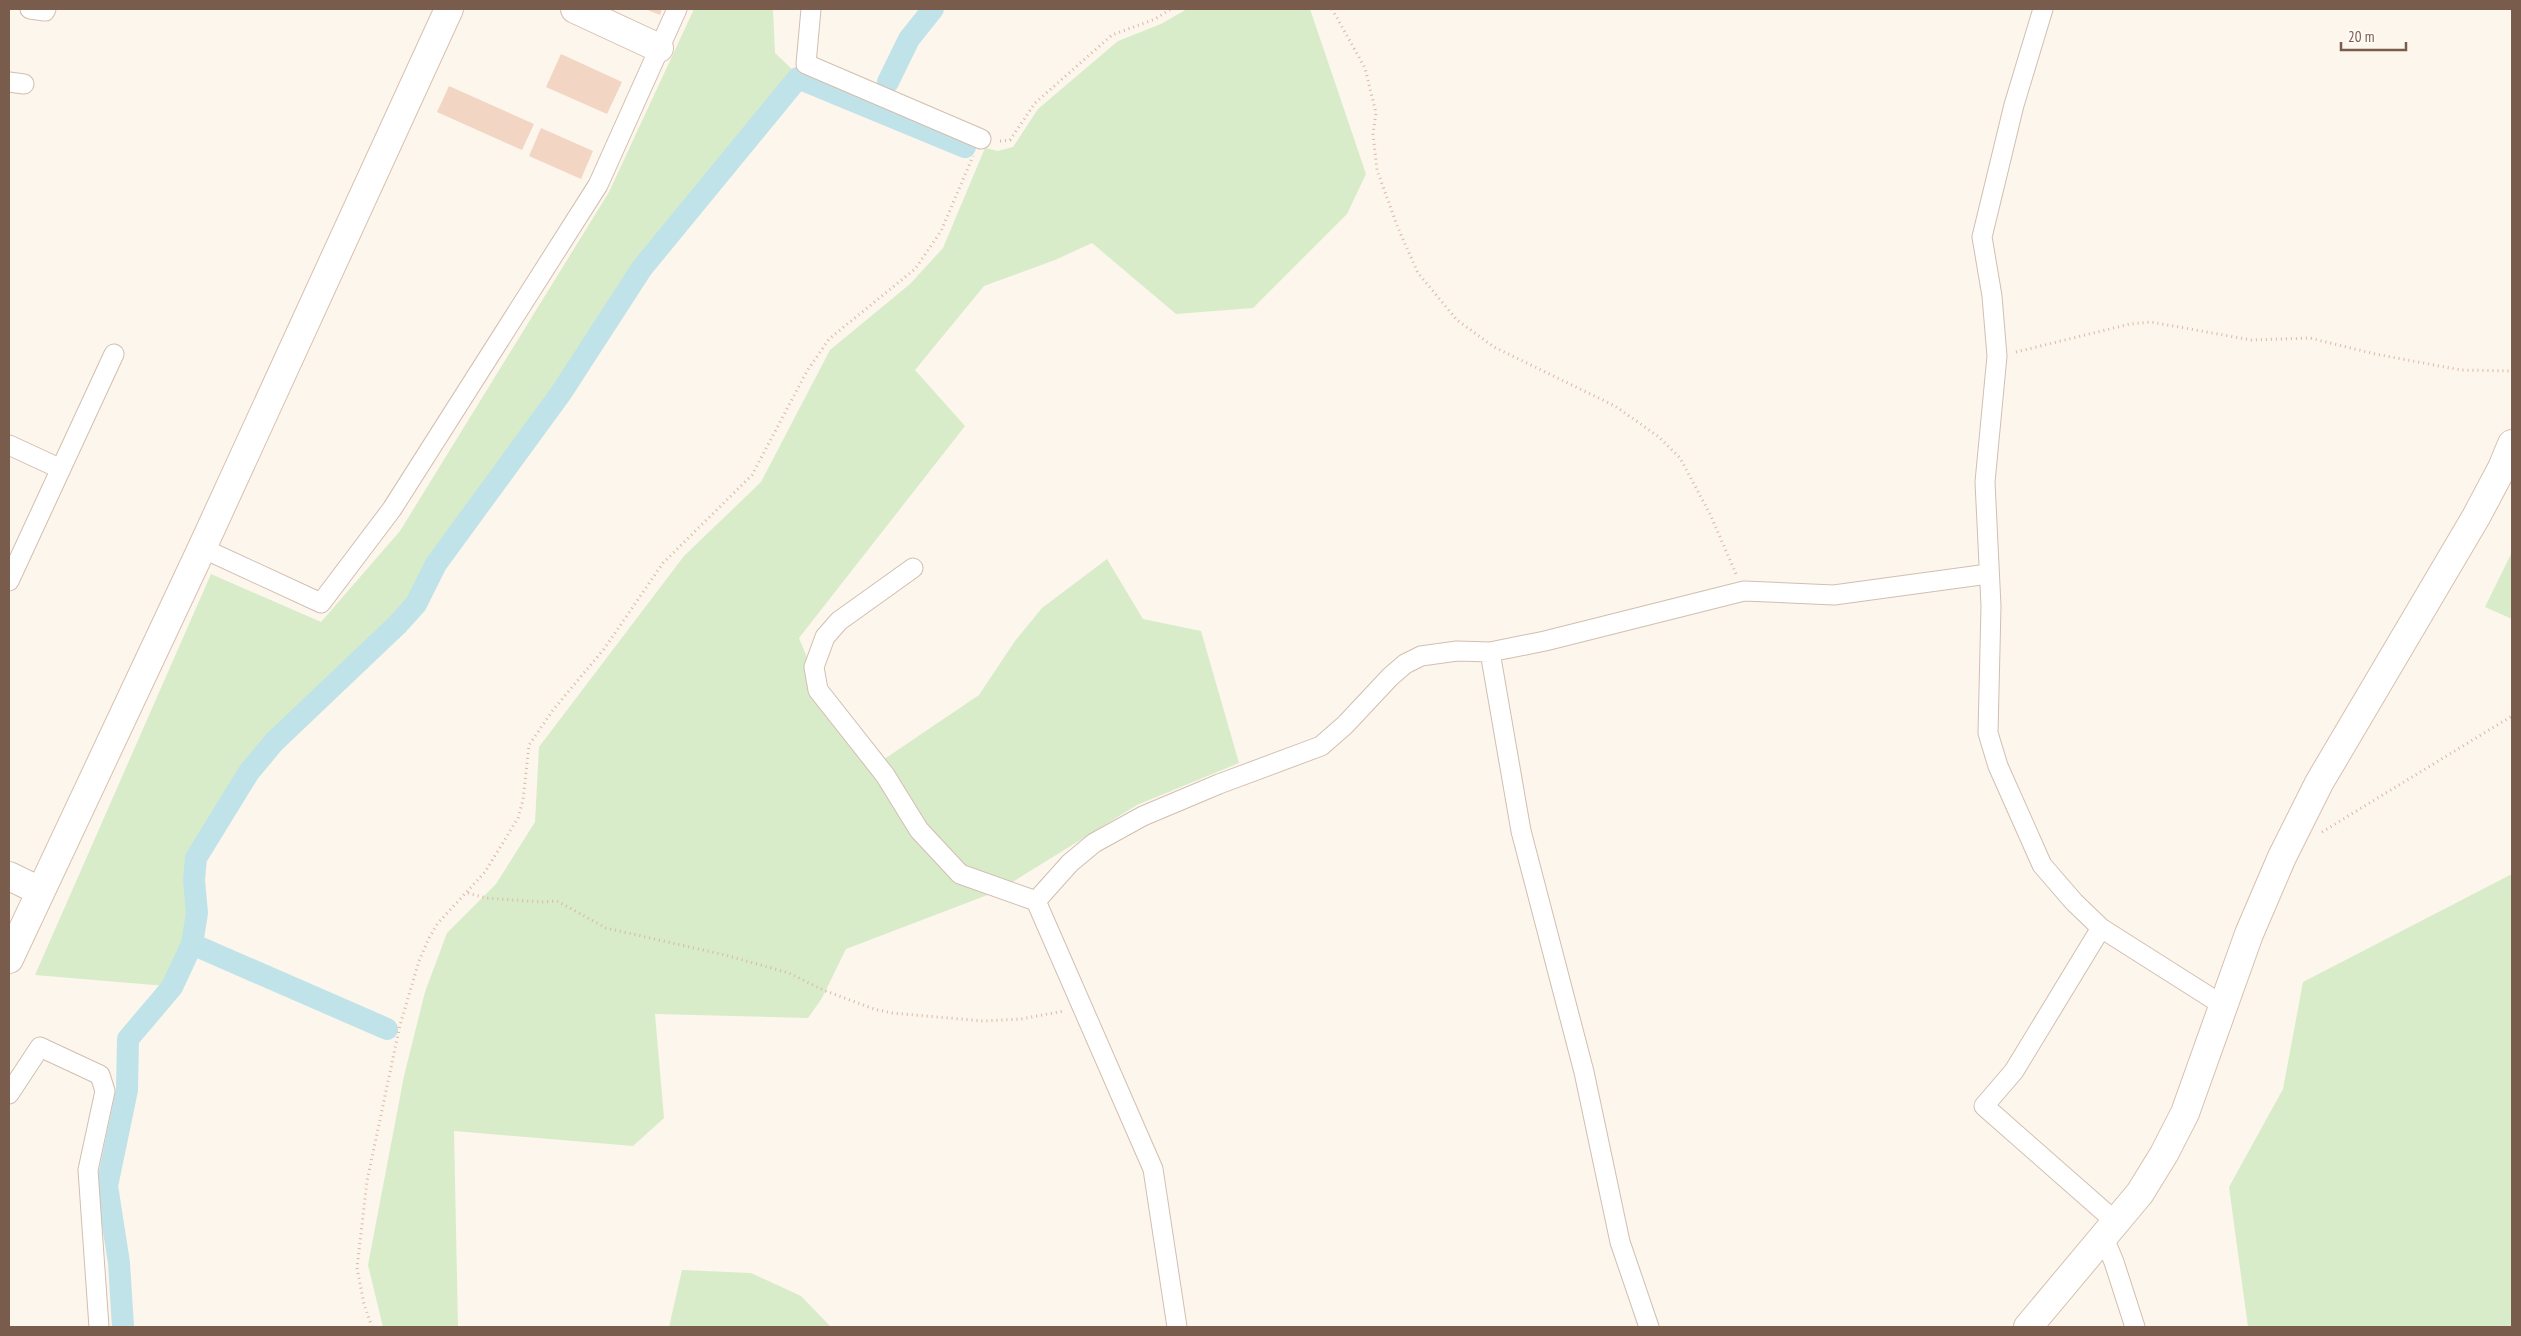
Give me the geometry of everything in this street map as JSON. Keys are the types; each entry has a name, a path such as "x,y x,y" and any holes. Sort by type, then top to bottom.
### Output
{"street":[{"path":"30,9 45,11 46,9"},
{"path":"9,958 202,548 449,9"},
{"path":"575,9 659,48"},
{"path":"202,548 321,603 392,509 598,185 678,9"},
{"path":"811,9 806,64 981,139"},
{"path":"2043,9 2014,105 1982,236 1992,296 1997,356 1986,482 1988,574 1991,606 1988,733 1998,766 2042,865 2074,902 2101,928 2224,1006"},
{"path":"9,581 114,354"},
{"path":"2028,1327 2140,1193 2185,1113 2249,934 2319,783 2476,517 2502,468 2512,444"},
{"path":"9,445 60,469"},
{"path":"913,568 839,621 825,637 814,667 818,690 885,775 919,830 960,874 1036,901 1153,1169 1177,1327"},
{"path":"1036,901 1070,863 1094,843 1144,816 1218,784 1321,746 1345,725 1390,676 1405,664 1421,656 1439,652 1490,652 1545,641 1744,591 1834,595 1988,574"},
{"path":"1490,652 1521,831 1584,1072 1620,1242 1649,1327"},
{"path":"9,876 40,891"},
{"path":"2101,928 2014,1071 1984,1106 2110,1231 2114,1262 2135,1327"},
{"path":"9,1094 40,1047 100,1074 104,1091 88,1170 99,1327"}],"path":[{"path":"372,1327 364,1304 357,1268 367,1181 400,1024 428,938 438,923 485,872 518,818 523,800 529,745 553,710 604,649 663,562 752,475 806,371 829,339 915,269 941,231 981,139 995,142 1010,140 1035,103 1112,35 1155,19 1171,9"},
{"path":"1332,9 1365,68 1376,113 1373,134 1377,170 1398,228 1418,273 1457,320 1494,346 1615,406 1659,437 1680,458 1710,514 1744,591"},
{"path":"1997,356 2130,324 2151,322 2251,340 2310,338 2375,354 2442,367 2512,371"},
{"path":"2315,837 2512,716"},
{"path":"467,893 486,898 542,902 557,901 606,928 725,955 789,973 823,990 874,1009 892,1013 983,1021 1021,1018 1082,1008"}],"green space":[{"path":"694,9 773,9 775,53 795,72 637,265 553,394 431,560 394,621 265,741 241,771 189,856 186,881 191,914 185,946 166,986 35,975 211,574 321,622 400,531 609,192"},
{"path":"1187,9 1310,9 1366,174 1347,214 1253,308 1176,314 1092,243 1055,260 984,286 915,370 965,426 799,638 813,672 874,766 979,695 1015,641 1042,608 1107,559 1143,619 1201,631 1239,763 1137,805 998,891 846,949 822,998 808,1018 655,1014 664,1118 633,1146 454,1131 458,1327 383,1327 368,1265 404,1076 425,992 447,933 496,884 535,822 539,747 684,556 761,482 830,350 910,284 943,248 985,148 998,151 1013,147 1038,109 1118,41 1161,24"},
{"path":"2512,552 2512,619 2485,607"},
{"path":"2512,874 2512,1327 2248,1327 2229,1187 2283,1089 2303,982"},
{"path":"682,1270 751,1273 801,1296 831,1327 669,1327"}],"building":[{"path":"645,9 662,9 660,15"},
{"path":"561,54 622,82 607,114 546,87"},
{"path":"449,86 534,124 522,150 437,112"},
{"path":"541,128 593,151 581,179 529,156"}],"waterway":[{"path":"888,82 909,39 933,9"},
{"path":"123,1327 119,1263 107,1186 127,1090 128,1039 172,987 192,944 197,913 194,880 196,858 249,772 274,742 397,625 416,604 436,564 561,393 642,268 798,78 965,147"},
{"path":"192,944 387,1029"}]}
